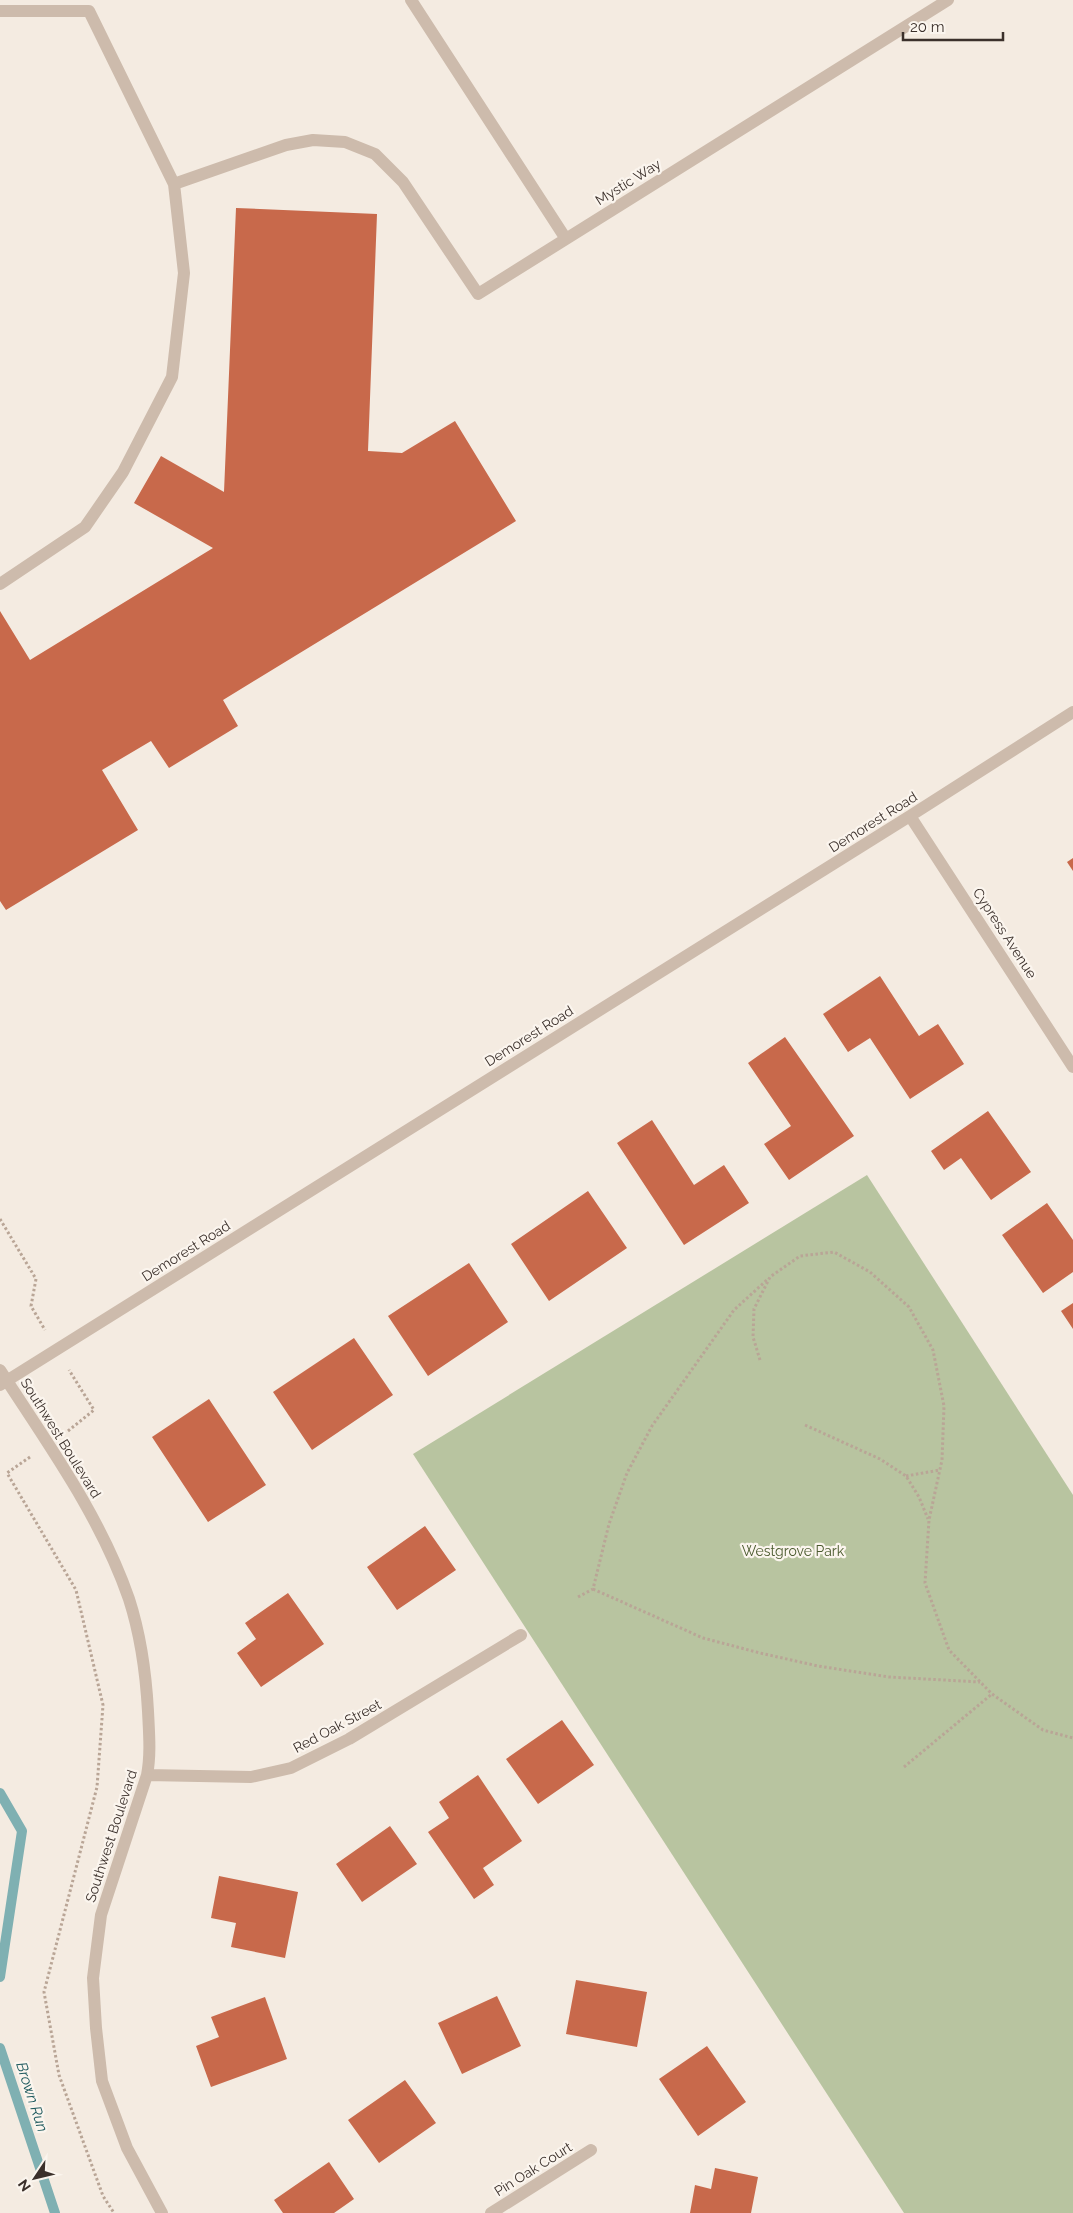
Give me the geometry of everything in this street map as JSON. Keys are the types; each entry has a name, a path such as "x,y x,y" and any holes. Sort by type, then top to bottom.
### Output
{"street":[{"path":"411,0 566,239"},
{"name":"Mystic Way","path":"174,184 286,145 313,140 345,142 376,154 403,182 478,294 948,0"},
{"path":"0,11 90,6 174,184 184,273 172,377 123,472 85,527 0,584"},
{"name":"Demorest Road","path":"2,1378 57,1350 1073,712"},
{"name":"Cypress Avenue","path":"910,816 1073,1067"},
{"name":"Southwest Boulevard","path":"2,1378 48,1444 90,1511 129,1600 146,1678 150,1760 147,1776 101,1915 93,1978 102,2081 128,2148 162,2213"},
{"name":"Red Oak Street","path":"147,1776 251,1777 291,1768 349,1739 521,1635"},
{"name":"Pin Oak Court","path":"491,2213 591,2150"}],"path":[{"path":"0,1219 36,1279 31,1306 94,1410 7,1472 76,1590 102,1705 97,1788 44,1992 59,2076 103,2196 114,2213"},
{"path":"578,1597 593,1589 609,1524 627,1473 652,1426 734,1310 770,1277 800,1256 834,1252 870,1272 909,1307 933,1350 944,1406 942,1460 929,1520 925,1584 949,1650 992,1694 1043,1730 1073,1738"},
{"path":"760,1360 753,1337 754,1309 770,1277"},
{"path":"805,1425 880,1459 906,1476 919,1497 929,1520"},
{"path":"906,1476 940,1470"},
{"path":"593,1589 703,1638 760,1653 818,1666 889,1678 981,1682"},
{"path":"904,1767 992,1694"}],"green space":[{"name":"Westgrove Park","path":"867,1175 1073,1495 1073,2213 904,2213 413,1454"}],"building":[{"path":"236,208 377,214 368,451 402,453 455,421 516,521 223,700 238,726 169,768 151,741 102,770 138,830 6,910 0,901 0,611 30,660 213,548 134,503 161,456 224,492"},
{"path":"1073,858 1073,871 1067,862"},
{"path":"880,976 919,1036 938,1024 964,1064 910,1099 870,1038 848,1052 823,1014"},
{"path":"785,1037 854,1136 789,1180 764,1144 791,1126 748,1063"},
{"path":"988,1111 1031,1172 991,1200 961,1158 944,1170 931,1151"},
{"path":"652,1120 694,1185 724,1165 749,1203 684,1245 617,1143"},
{"path":"588,1191 627,1248 549,1301 511,1244"},
{"path":"1047,1203 1073,1240 1073,1272 1043,1293 1002,1235"},
{"path":"469,1263 508,1322 428,1376 388,1316"},
{"path":"1073,1303 1073,1329 1061,1311"},
{"path":"354,1338 393,1395 312,1450 273,1392"},
{"path":"209,1399 266,1485 208,1522 152,1437"},
{"path":"425,1526 456,1570 397,1610 367,1567"},
{"path":"288,1593 324,1644 261,1687 237,1653 256,1639 245,1623"},
{"path":"562,1720 594,1765 538,1804 506,1759"},
{"path":"478,1775 522,1841 483,1868 494,1885 474,1899 428,1832 449,1818 439,1802"},
{"path":"390,1826 417,1864 362,1902 336,1864"},
{"path":"219,1876 298,1892 285,1958 231,1947 236,1923 211,1918"},
{"path":"576,1980 647,1992 637,2047 566,2034"},
{"path":"497,1996 521,2046 462,2074 438,2023"},
{"path":"265,1997 287,2059 211,2087 196,2046 219,2037 211,2017"},
{"path":"707,2046 746,2102 698,2136 659,2079"},
{"path":"405,2080 436,2123 379,2163 348,2120"},
{"path":"329,2162 354,2199 334,2213 283,2213 274,2200"},
{"path":"715,2168 758,2177 751,2213 690,2213 695,2185 711,2189"}],"waterway":[{"name":"Brown Run","path":"0,1793 22,1831 0,1977"},
{"name":"Brown Run","path":"0,2048 55,2213"}]}
